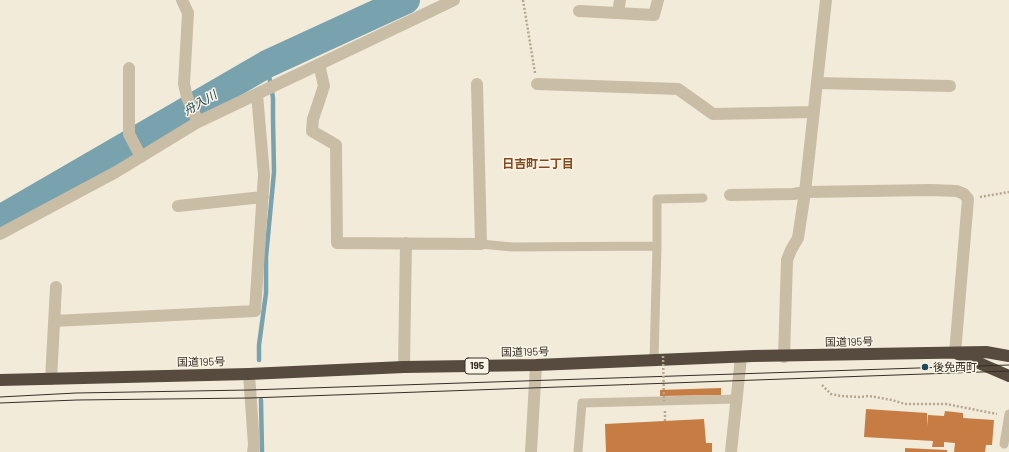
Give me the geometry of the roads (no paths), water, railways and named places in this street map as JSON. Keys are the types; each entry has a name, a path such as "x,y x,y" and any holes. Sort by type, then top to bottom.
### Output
{"highway":[{"name":"国道195号","path":"0,380 249,374 404,367 536,365 659,358 986,352 1009,356"},
{"name":"国道195号","path":"955,353 1009,376"}],"street":[{"path":"182,0 188,13 184,84 187,97 198,122"},
{"path":"0,234 116,172 198,122 454,0"},
{"path":"618,13 620,0"},
{"path":"579,11 654,14 658,0"},
{"path":"784,356 787,260 798,238 805,192 826,0"},
{"path":"319,64 324,86 312,131 336,145 337,243 481,244 477,84"},
{"path":"129,68 129,134 141,157"},
{"path":"817,83 950,86"},
{"path":"537,84 678,89 713,114 814,112"},
{"path":"54,320 255,312 264,175 257,94"},
{"path":"730,195 931,190 958,191 964,194 968,199 955,353"},
{"path":"178,206 263,197"},
{"path":"404,367 406,243"},
{"path":"50,379 56,287"},
{"path":"731,452 741,357"},
{"path":"531,452 536,365"},
{"path":"249,374 254,444 253,452"}],"lane":[{"path":"659,358 657,199 703,198"},
{"path":"481,244 512,247 657,246"},
{"path":"578,452 582,403 737,399"},
{"path":"1004,444 1009,415"}],"waterway":[{"name":"舟入川","path":"0,219 267,64 406,0"},
{"path":"259,360 259,345 266,293 266,257 274,172 273,98 267,64"},
{"path":"261,400 262,452"}],"tram line":[{"path":"0,397 76,393 249,390 1009,365"},
{"path":"0,403 77,400 250,398 1009,371"}],"place":[{"name":"後免西町","path":"925,367"}],"district":[{"name":"日吉町二丁目","path":"538,164"}]}
